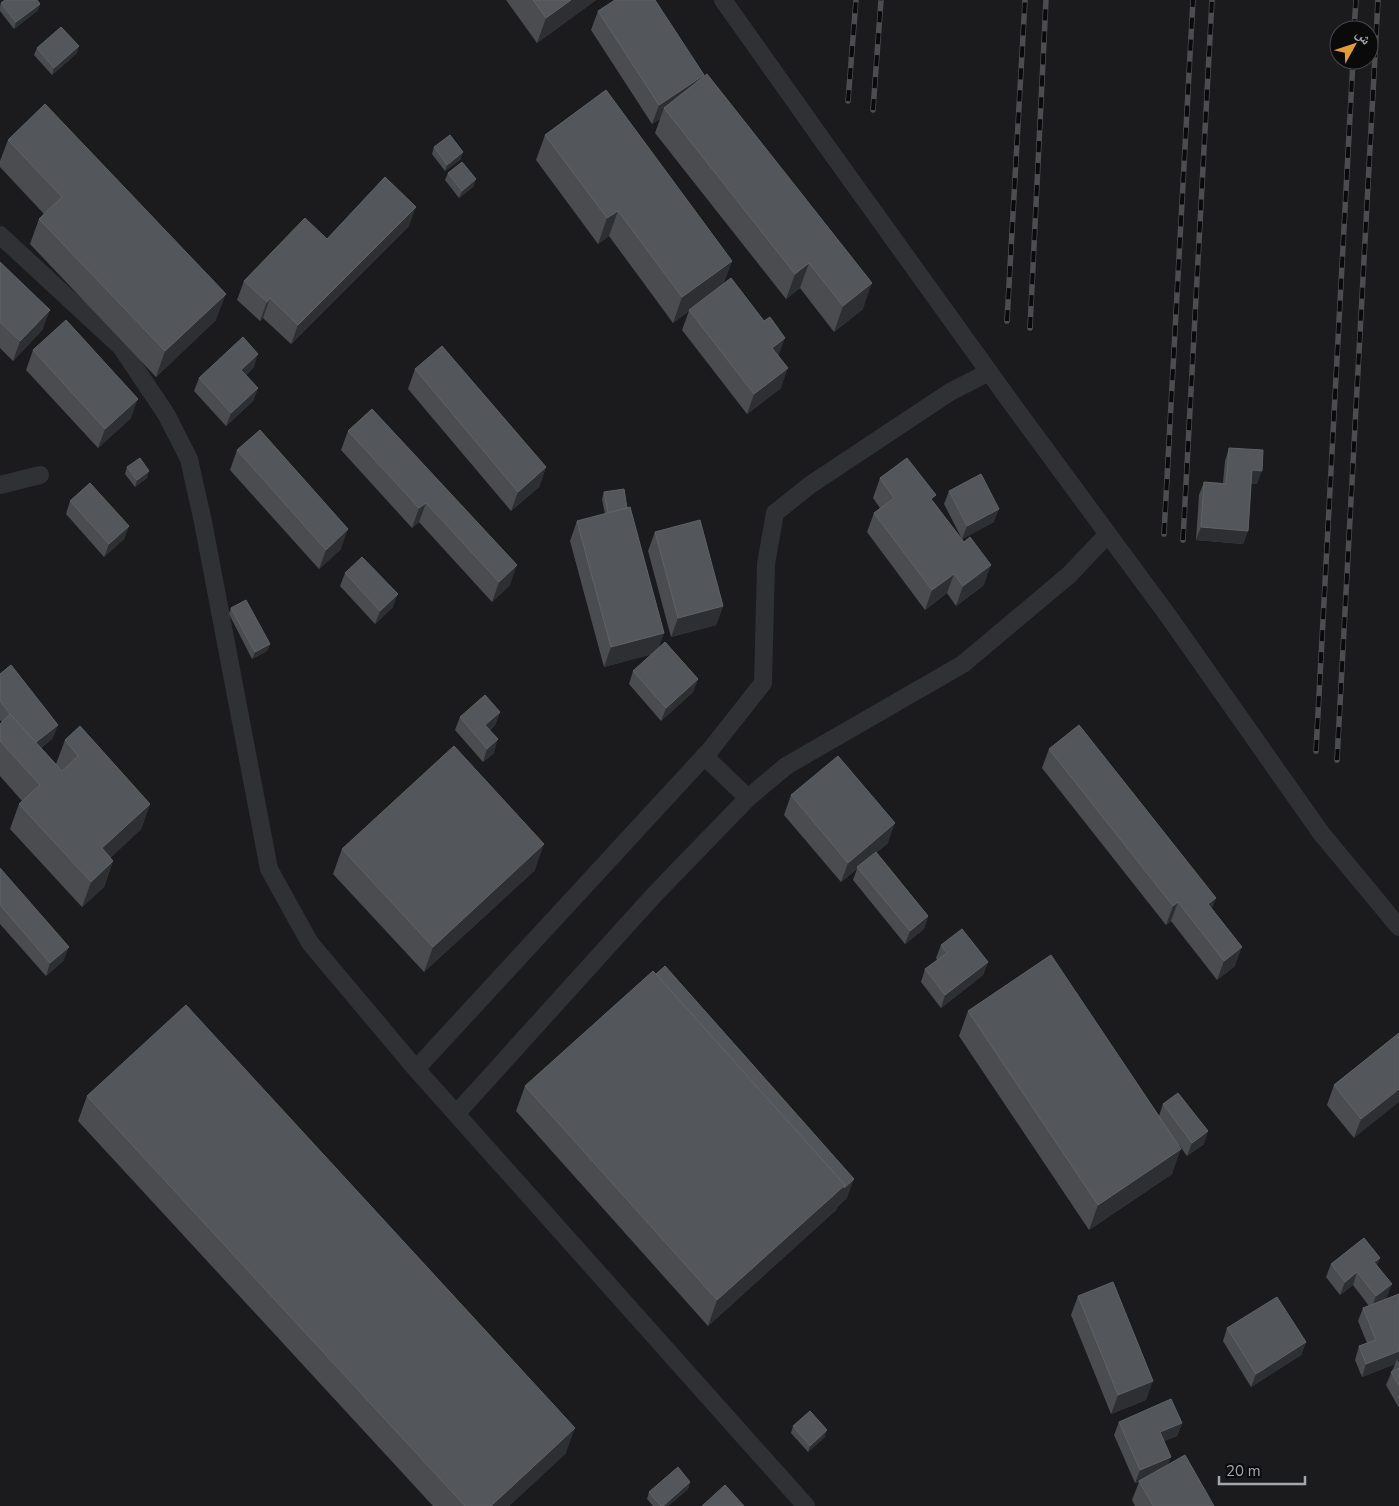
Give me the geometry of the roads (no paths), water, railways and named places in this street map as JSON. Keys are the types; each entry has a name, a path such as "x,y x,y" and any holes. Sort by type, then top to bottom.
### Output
{"lane":[{"path":"724,0 989,372 1169,616 1321,833 1399,927"},
{"path":"0,235 121,347 166,414 189,459 203,522 270,869 310,943 416,1069 806,1506"},
{"path":"416,1069 704,756 763,683 766,564 775,513 810,485 950,392 989,372"},
{"path":"0,485 40,475"},
{"path":"456,1114 655,894 748,798 786,766 963,664 1070,575 1108,534"},
{"path":"704,756 748,798"}],"railway":[{"path":"848,101 856,0"},
{"path":"873,110 881,0"},
{"path":"1007,321 1025,0"},
{"path":"1030,328 1046,0"},
{"path":"1164,534 1193,0"},
{"path":"1183,540 1212,0"},
{"path":"1355,20 1356,0"},
{"path":"1337,760 1378,0"},
{"path":"1316,751 1352,70"}]}
